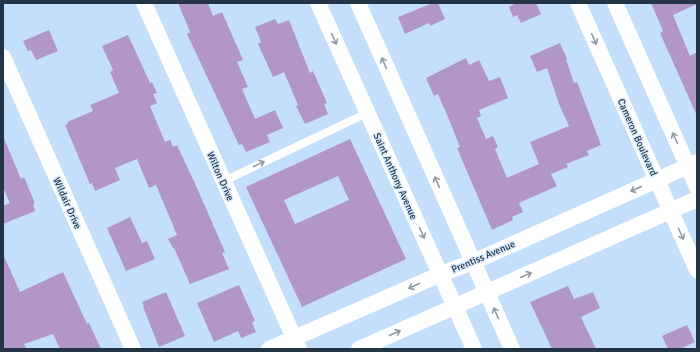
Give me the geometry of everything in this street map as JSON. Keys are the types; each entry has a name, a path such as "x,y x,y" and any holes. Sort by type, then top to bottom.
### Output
{"street":[{"name":"Wilton Drive","path":"144,3 296,344"},
{"name":"Saint Anthony Avenue","path":"318,3 474,349"},
{"path":"358,3 512,349"},
{"name":"Cameron Boulevard","path":"578,3 697,270"},
{"path":"615,3 692,164 697,186"},
{"name":"Wildair Drive","path":"3,57 133,349"},
{"name":"Prentiss Avenue","path":"269,349 296,344 441,274 473,262 692,164"},
{"path":"359,349 697,200"}],"lane":[{"path":"224,181 368,113"}],"building":[{"path":"178,3 208,3 213,16 222,12 243,60 237,62 248,87 242,89 255,119 275,110 283,128 267,135 270,142 246,152 242,144 239,145 187,34 190,32"},
{"path":"433,3 438,3 445,19 430,26 429,23 405,34 398,17"},
{"path":"516,3 536,3 541,14 521,23 517,15 513,17 509,7"},
{"path":"651,3 697,3 673,15 690,56 697,52 697,116 660,33 663,31"},
{"path":"275,19 278,24 289,20 310,73 313,71 327,103 324,104 328,114 305,124 296,106 298,105 284,72 273,77 258,44 261,42 255,27"},
{"path":"49,30 58,51 36,60 31,50 28,51 23,41"},
{"path":"128,35 150,83 152,82 157,93 153,94 157,103 150,106 165,142 170,140 173,147 177,145 225,252 222,253 229,269 190,284 174,248 168,239 177,235 156,185 149,188 137,159 115,168 120,180 95,191 92,183 90,184 65,125 68,124 67,122 93,111 90,105 119,93 110,72 113,70 102,46"},
{"path":"560,43 567,59 574,83 577,82 601,145 587,151 589,155 566,164 568,167 551,174 557,186 519,203 523,212 512,217 513,220 492,230 457,148 460,147 438,94 434,96 426,78 466,58 469,65 479,60 489,81 500,77 508,98 479,110 481,116 477,118 486,139 493,136 498,147 495,149 507,178 539,164 530,142 569,126 559,104 547,68 537,72 530,56"},
{"path":"3,136 21,179 24,177 34,201 33,205 35,211 3,224 3,206 10,203 3,187"},
{"path":"350,139 406,259 302,307 246,187","holes":["338,176 349,200 295,224 284,200"]},
{"path":"130,217 142,243 147,241 155,259 126,271 107,228"},
{"path":"3,254 20,292 63,272 87,324 89,323 101,349 60,349 53,334 24,344 27,349 3,349"},
{"path":"239,285 255,321 252,322 256,332 241,338 238,331 214,342 197,303"},
{"path":"568,286 574,299 593,292 600,308 581,317 596,349 552,349 530,302"},
{"path":"166,292 185,336 159,347 142,302"},
{"path":"687,325 695,342 680,349 668,349 662,336"}]}
